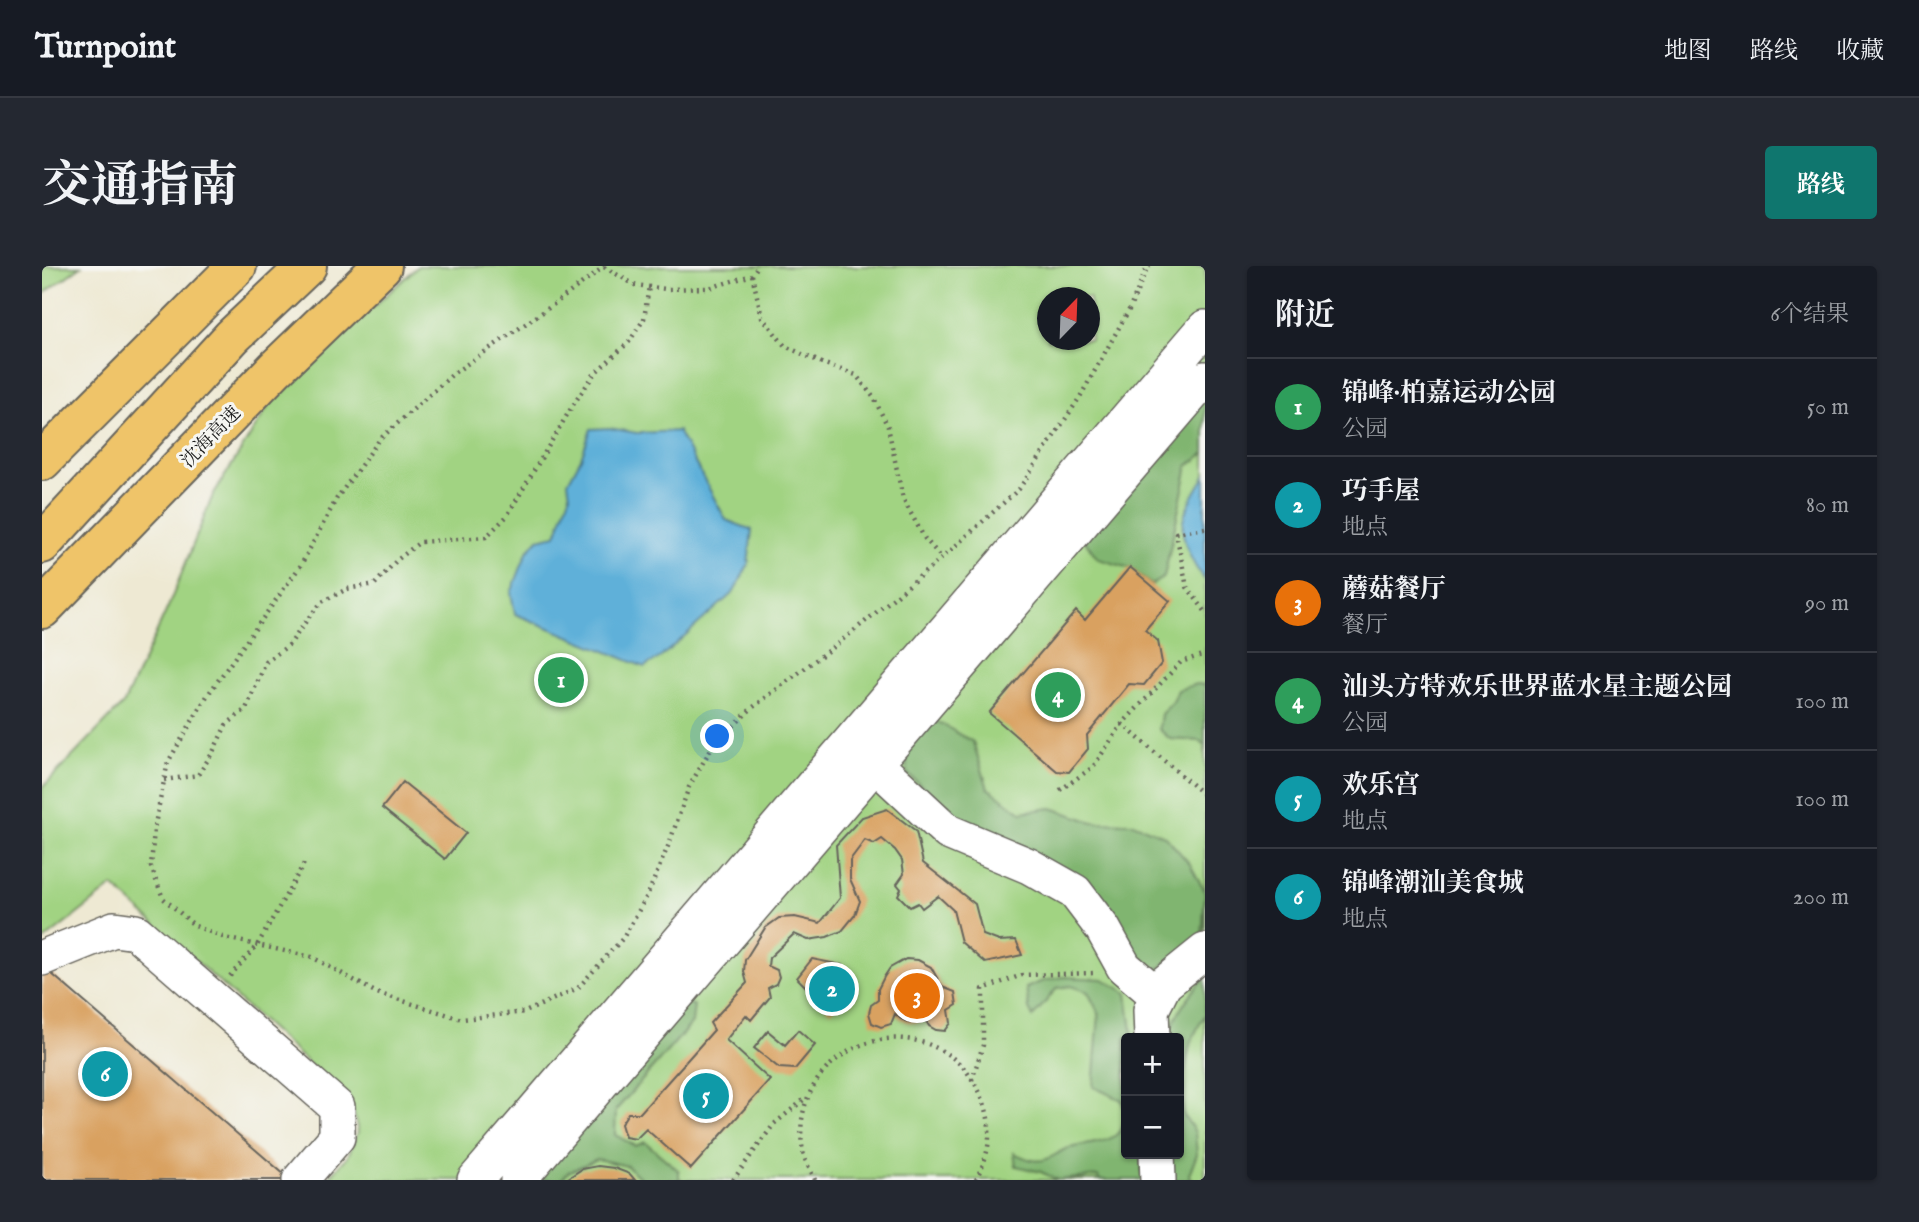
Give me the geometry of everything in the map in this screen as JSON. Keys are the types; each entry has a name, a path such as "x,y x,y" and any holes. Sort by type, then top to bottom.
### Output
{"highway":[{"path":"42,461 237,266"},
{"path":"42,544 232,337 307,266"},
{"name":"沈海高速","path":"42,609 275,369 382,266"}],"street":[{"path":"475,1180 1205,328"},
{"path":"518,1180 1205,379"},
{"path":"875,764 948,832 1029,866 1074,892 1103,929 1124,968 1158,996"},
{"path":"42,958 114,929 136,932 337,1107 337,1137 300,1180"},
{"path":"1152,1033 1151,1010 1164,984 1205,950"},
{"path":"1157,1159 1158,1180"}],"path":[{"path":"758,266 752,275 709,288 666,289 635,285 604,266 553,305 454,373 380,439 337,499 302,565 207,696 168,762 154,829 151,867 163,898 195,926 225,939 312,957 377,993 461,1019 525,1012 578,988 623,938 647,896 689,787 712,747 752,708 850,635 1019,489 1080,397 1130,308 1150,266"},
{"path":"752,275 762,317 785,346 856,375 874,398 888,428 903,499 925,539 942,558"},
{"path":"164,780 198,775 226,725 246,709 266,662 290,644 322,602 347,589 375,584 397,560 420,542 486,537 507,516 595,373 629,342 644,319 649,286"},
{"path":"1205,528 1176,533 1187,587 1205,611"},
{"path":"1060,790 1093,767 1122,724 1181,663 1205,654"},
{"path":"1122,724 1205,796"},
{"path":"211,998 258,944 306,860"},
{"path":"972,1080 983,1045 983,989 1022,975 1108,973 1124,968"},
{"path":"733,1180 774,1124 807,1097 823,1071 847,1051 877,1039 908,1039 939,1048 964,1067 981,1093 989,1124 987,1155 976,1180"},
{"path":"807,1097 801,1127 804,1157 815,1180"}],"green space":[{"path":"42,266 81,266 42,295"},
{"path":"418,266 1205,266 1205,1180 327,1180 348,1156 358,1132 351,1102 113,886 42,942 42,788 124,703 168,607 213,495 273,399"},
{"path":"1205,397 1205,453 1188,466 1164,577 1151,585 1130,568 1098,559 1082,537"},
{"path":"1196,684 1205,685 1205,746 1200,741 1170,739 1159,729 1161,714 1173,702 1178,690"},
{"path":"931,718 973,742 988,788 1021,812 1052,808 1093,822 1133,823 1165,836 1190,864 1205,892 1202,938 1151,974 1134,958 1107,905 1066,870 968,828 907,773 906,746"},
{"path":"1205,976 1205,1014 1191,1041 1184,1076 1184,1033 1170,1033 1188,998"},
{"path":"1063,977 1103,979 1127,993 1132,1033 1121,1033 1121,1100 1093,1087 1099,1014 1088,992 1071,986 1057,988 1033,1017 1026,988"},
{"path":"682,1003 694,1005 692,1023 616,1110 615,1135 635,1146 645,1142 679,1171 679,1180 643,1180 627,1166 597,1159 568,1172 561,1180 531,1180"},
{"path":"1184,1116 1195,1132 1197,1154 1189,1175 1192,1180 1171,1180 1171,1159 1184,1159"},
{"path":"1121,1128 1121,1159 1141,1159 1142,1180 1099,1180 1098,1176 1058,1180 1041,1172 1016,1166 1014,1153 1030,1159 1044,1160 1067,1148 1103,1141"}],"water":[{"path":"609,428 637,433 678,431 726,520 752,530 748,565 734,592 661,657 644,667 515,614 511,593 527,552 538,539 556,535 570,496 568,482 581,458 591,429"},
{"path":"1205,476 1205,580 1188,550 1183,525 1188,507"}],"building":[{"path":"1130,567 1170,601 1145,630 1158,641 1162,663 1144,685 1129,684 1087,735 1088,749 1069,772 1057,771 989,713 1076,611 1085,620"},
{"path":"403,782 466,833 445,859 382,808"},
{"path":"887,809 916,831 923,863 975,904 983,935 999,941 1016,940 1022,955 985,963 961,942 953,910 938,896 922,908 918,903 910,907 898,895 901,889 897,884 904,874 902,860 882,839 874,844 865,840 850,860 850,879 860,901 855,915 842,931 827,937 808,940 794,934 769,958 768,966 777,970 779,977 776,984 768,988 770,997 751,1020 746,1015 726,1040 770,1080 691,1169 646,1129 636,1139 625,1137 621,1124 628,1113 640,1113 714,1030 710,1023 747,983 745,960 765,928 779,918 795,917 820,923 840,898 836,845 862,817"},
{"path":"812,959 842,965 844,983 856,982 856,995 850,1004 840,1000 831,1012 797,978"},
{"path":"906,959 918,960 931,967 942,987 955,992 957,1005 949,1010 951,1023 945,1031 929,1026 925,1019 917,1023 908,1022 895,1014 891,1024 881,1027 872,1023 869,1013 871,1005 878,1000 878,989 884,977 890,968"},
{"path":"45,968 286,1176 283,1180 42,1180 42,971"},
{"path":"798,1030 815,1045 795,1069 779,1068 754,1048 768,1031 785,1045"},
{"path":"598,1166 630,1174 635,1180 565,1180 582,1169"}],"place":[{"name":"锦峰·柏嘉运动公园","path":"561,680"},
{"name":"汕头方特欢乐世界蓝水星主题公园","path":"1058,695"},
{"name":"巧手屋","path":"832,989"},
{"name":"蘑菇餐厅","path":"917,996"},
{"name":"锦峰潮汕美食城","path":"105,1074"},
{"name":"欢乐宫","path":"706,1096"}]}
